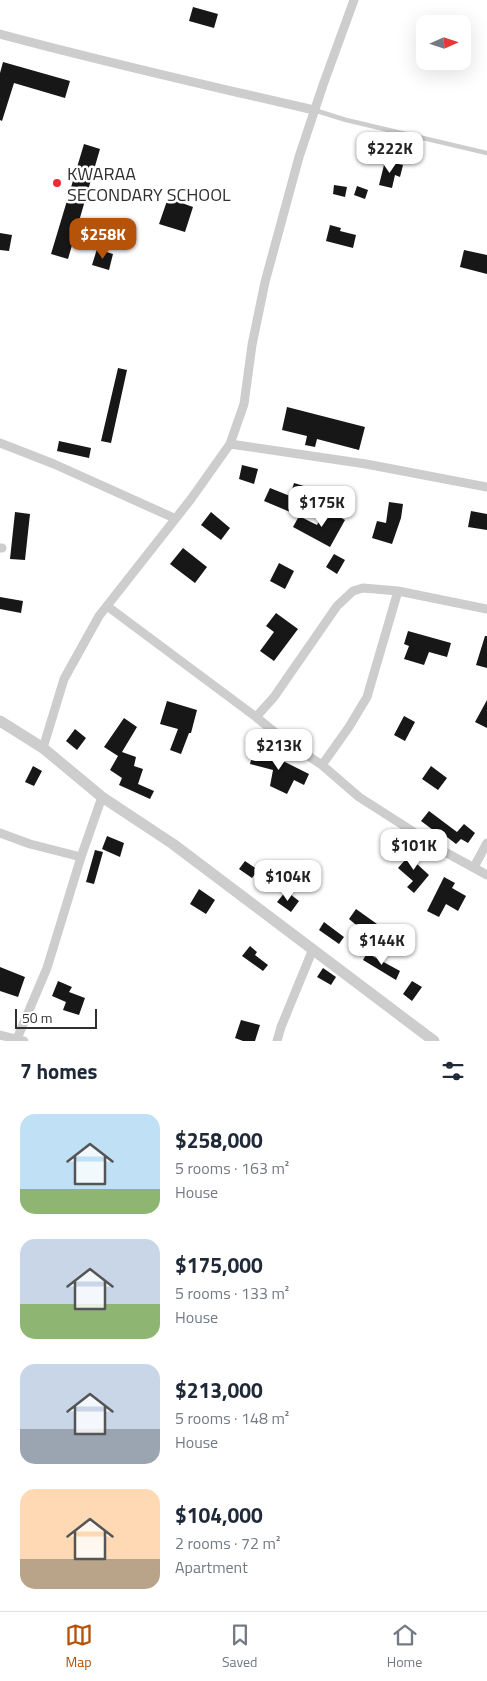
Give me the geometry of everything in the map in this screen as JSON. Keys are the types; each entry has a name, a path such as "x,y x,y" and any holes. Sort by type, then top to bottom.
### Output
{"street":[{"path":"43,748 64,679 94,624 174,518 213,470 230,444 244,404 252,345 265,282 299,157 354,0"},
{"path":"0,34 112,64 225,88 314,110"},
{"path":"0,443 54,464 174,518"},
{"path":"230,444 366,464 487,487"},
{"path":"256,717 274,697 348,593 363,588 398,591 487,609"},
{"path":"322,765 349,727 366,697 398,591"},
{"path":"107,606 256,717 286,742 322,765 359,797 445,852 487,875"},
{"path":"0,720 43,748 102,797 172,844 434,1041"},
{"path":"0,1035 19,1040 47,968 81,857 102,797"},
{"path":"0,833 30,844 81,857"},
{"path":"474,867 487,843"},
{"path":"276,1041 313,949"}],"lane":[{"path":"314,110 346,120 467,147 487,154"}],"building":[{"path":"193,7 218,14 214,28 189,21"},
{"path":"3,62 70,81 65,98 14,83 2,121 0,120 0,73"},
{"path":"84,144 100,149 68,259 51,254"},
{"path":"385,161 403,165 400,177 395,175 392,188 379,185"},
{"path":"334,185 347,187 345,197 333,194"},
{"path":"357,186 368,190 365,199 354,195"},
{"path":"168,198 193,207 185,232 159,224"},
{"path":"330,225 341,228 340,231 356,235 353,248 326,241"},
{"path":"0,233 12,235 9,251 0,250"},
{"path":"97,249 113,254 109,270 92,265"},
{"path":"464,250 487,255 487,274 460,267"},
{"path":"118,368 127,370 111,443 101,441"},
{"path":"287,407 365,427 359,450 317,439 315,447 305,445 307,436 282,430"},
{"path":"59,441 91,448 89,458 57,451"},
{"path":"242,465 258,469 254,484 239,479"},
{"path":"294,483 307,487 305,494 312,498 302,517 264,501 270,488 290,496"},
{"path":"389,502 403,504 401,518 392,544 372,538 377,521 386,523"},
{"path":"326,509 345,520 330,547 293,527 299,516 317,525"},
{"path":"471,511 487,514 487,530 468,527"},
{"path":"15,512 30,514 25,560 10,559"},
{"path":"211,512 230,528 221,540 201,525"},
{"path":"183,548 207,567 195,583 170,564"},
{"path":"334,554 345,560 337,574 326,567"},
{"path":"279,563 294,571 285,589 270,581"},
{"path":"0,597 23,601 21,613 0,609"},
{"path":"276,613 298,629 274,661 260,651 274,632 266,626"},
{"path":"408,631 451,643 447,657 429,652 424,665 404,659 409,646 404,644"},
{"path":"485,636 487,636 487,668 476,665"},
{"path":"487,700 487,728 475,722"},
{"path":"167,701 197,710 191,733 189,733 181,754 170,750 178,729 160,724"},
{"path":"404,716 415,722 405,741 394,735"},
{"path":"124,718 137,727 122,752 136,757 134,766 143,769 138,784 154,791 150,799 119,785 122,778 110,770 118,756 104,747"},
{"path":"75,729 86,738 77,750 66,741"},
{"path":"254,749 284,758 283,761 309,774 304,785 294,780 287,794 270,786 273,770 250,764"},
{"path":"33,766 42,771 34,786 25,782"},
{"path":"431,766 447,778 438,790 422,779"},
{"path":"429,811 457,832 464,824 475,833 468,843 461,839 456,844 447,837 445,839 421,821"},
{"path":"107,836 124,843 120,857 102,849"},
{"path":"95,850 103,852 94,884 86,882"},
{"path":"413,851 422,858 417,864 429,875 414,893 407,887 413,881 398,868"},
{"path":"245,861 258,870 252,878 239,869"},
{"path":"444,877 455,883 452,888 466,896 458,911 446,904 439,917 427,911"},
{"path":"199,889 215,900 206,914 190,904"},
{"path":"286,891 299,901 291,912 277,902"},
{"path":"356,909 377,924 368,935 349,919"},
{"path":"324,922 344,937 339,944 319,930"},
{"path":"250,946 257,952 255,955 268,965 263,971 242,956"},
{"path":"367,953 400,971 396,980 363,960"},
{"path":"0,967 25,977 18,997 0,991"},
{"path":"323,968 336,977 331,985 317,977"},
{"path":"58,981 72,987 69,992 85,998 79,1015 63,1010 66,1002 52,996"},
{"path":"412,981 422,987 412,1001 403,994"},
{"path":"241,1020 260,1025 255,1041 243,1041 235,1038"}],"place":[{"name":"KWARAA SECONDARY SCHOOL","path":"57,183"}]}
